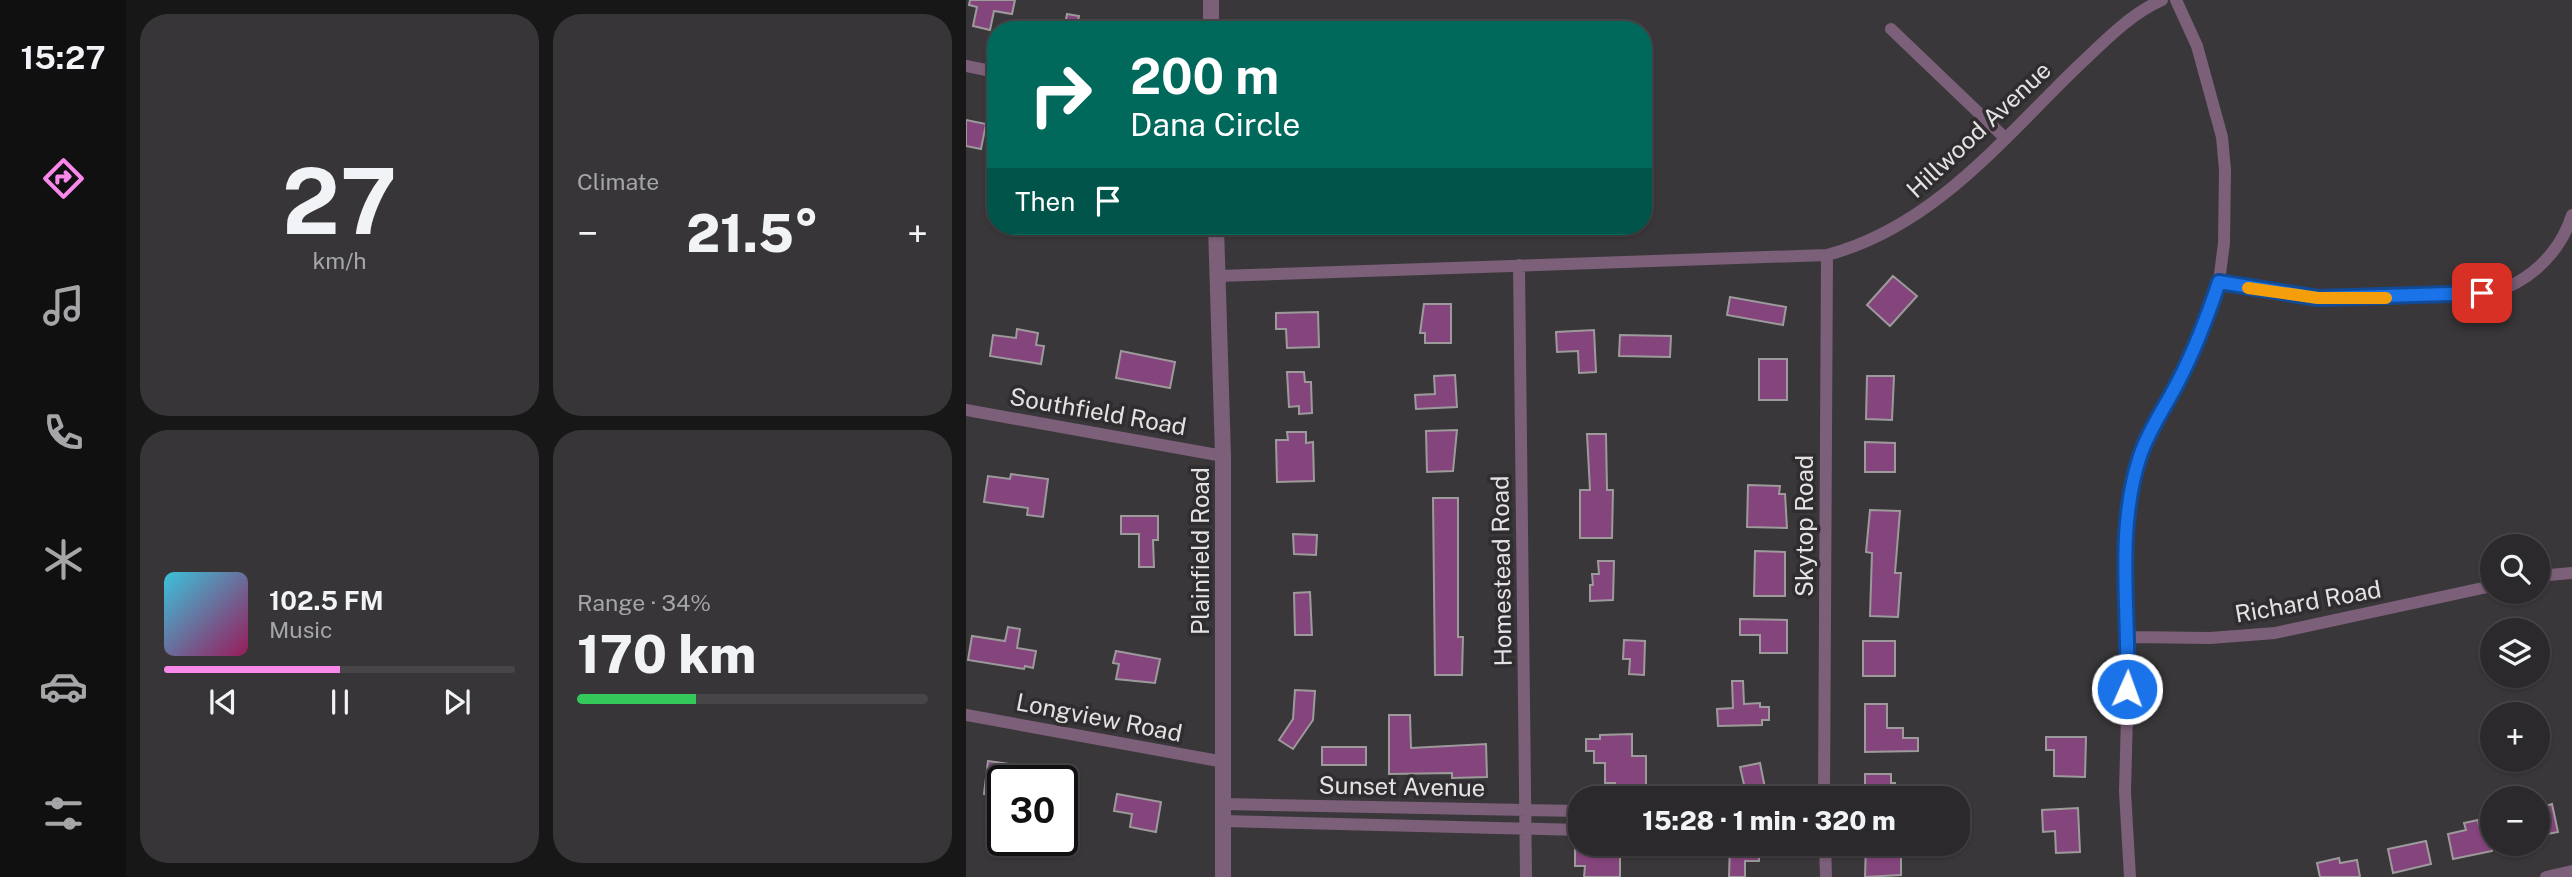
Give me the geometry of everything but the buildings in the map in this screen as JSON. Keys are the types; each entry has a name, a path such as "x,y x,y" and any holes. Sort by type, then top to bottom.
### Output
{"street":[{"path":"1211,0 1212,21"},
{"name":"Hillwood Avenue","path":"1218,276 1827,255 1877,239 1942,199 2114,32 2162,0"},
{"path":"2130,877 2125,792 2129,637 2124,610 2126,539 2131,494 2139,458 2149,433 2179,380 2219,282 2226,203 2222,137 2197,46 2176,0"},
{"path":"1891,29 2005,138"},
{"path":"966,66 987,70"},
{"path":"2219,282 2318,298 2482,293 2514,284 2531,273 2558,246 2572,215"},
{"name":"Plainfield Road","path":"1216,235 1223,456 1223,877"},
{"name":"Skytop Road","path":"1824,786 1827,255"},
{"name":"Homestead Road","path":"1519,265 1526,877"},
{"name":"Southfield Road","path":"966,410 1223,456"},
{"path":"2550,575 2572,573"},
{"name":"Richard Road","path":"2129,637 2210,638 2275,633 2480,589"},
{"name":"Longview Road","path":"966,715 1224,762"},
{"name":"Sunset Avenue","path":"1224,813 1568,811"},
{"name":"Sunset Avenue","path":"1224,813 1568,830"},
{"path":"1825,856 1826,877"},
{"path":"2546,877 2572,871"}],"slow traffic":[{"path":"2248,288 2318,298 2386,298"}],"route":[{"path":"2127,689 2129,637 2124,610 2124,574 2131,494 2139,458 2149,433 2179,380 2219,282 2318,298 2482,293"}]}
